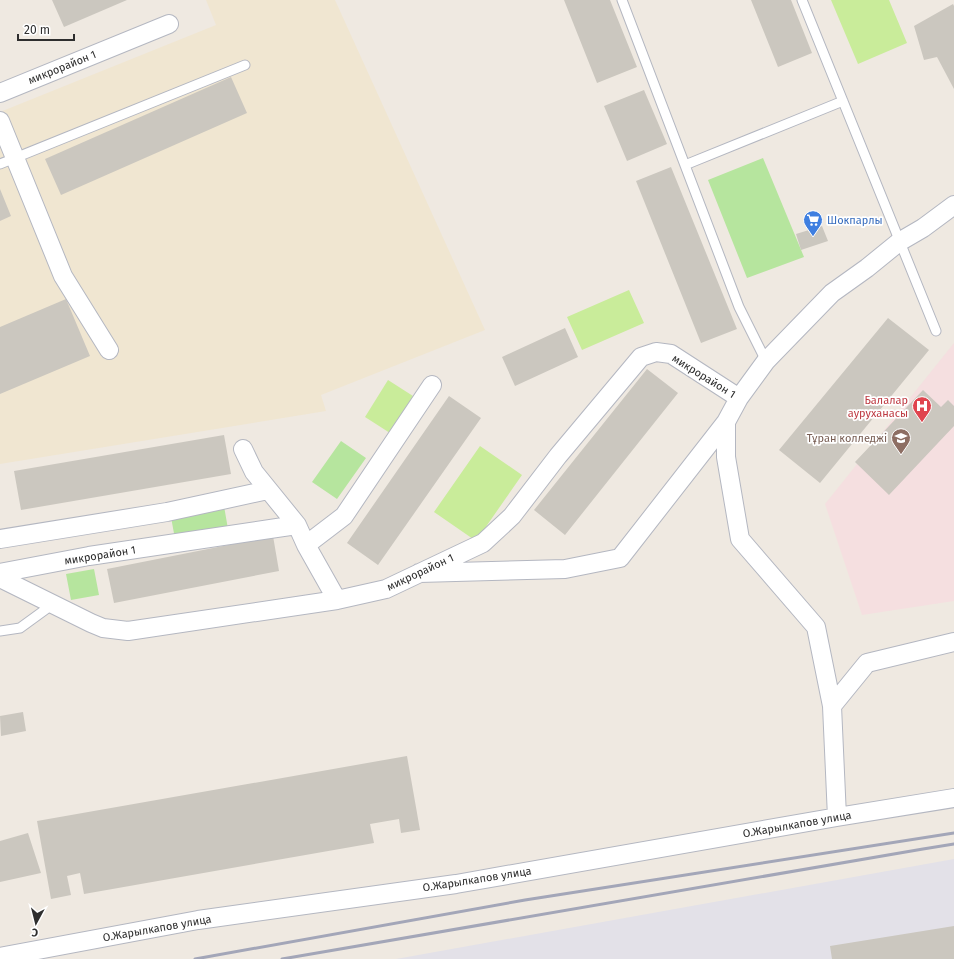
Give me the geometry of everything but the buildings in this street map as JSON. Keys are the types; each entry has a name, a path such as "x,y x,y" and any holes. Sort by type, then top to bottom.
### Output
{"street":[{"name":"микрорайон 1","path":"0,93 169,24"},
{"path":"0,121 7,161 63,276 109,350"},
{"name":"микрорайон 1","path":"419,574 565,569 620,558 726,422 739,398 766,361 832,293 900,242 951,211"},
{"name":"микрорайон 1","path":"0,578 91,623 103,628 128,632 338,600 386,589 483,543 512,516 558,456 641,357 656,352 670,354 739,398"},
{"path":"306,545 344,516 432,386"},
{"path":"726,422 726,457 740,539 816,627 832,706 837,817"},
{"path":"243,449 254,472 297,525 306,545 338,600"},
{"path":"0,539 167,512 268,490"},
{"name":"микрорайон 1","path":"0,572 89,556 297,525"},
{"path":"832,706 867,663 954,642"},
{"name":"О.Жарылкапов улица","path":"0,957 198,920 456,884 954,798"}],"lane":[{"path":"622,0 740,307 766,361"},
{"path":"802,0 936,331"},
{"path":"7,161 245,65"},
{"path":"685,165 843,101"},
{"path":"0,631 20,628 53,604"}],"shaded area":[{"path":"206,0 335,0 485,330 321,395 326,411 0,464 0,112 216,25"},
{"name":"Балалар ауруханасы","path":"954,343 954,601 862,615 825,504"},
{"path":"954,859 954,959 396,959"}],"green space":[{"path":"831,0 889,0 907,43 858,64"},
{"path":"763,158 804,257 747,278 708,180"},
{"path":"629,290 644,323 582,350 567,317"},
{"path":"388,380 413,396 390,433 365,417"},
{"path":"341,441 366,458 337,499 312,482"},
{"path":"480,446 522,475 476,541 434,512"},
{"path":"224,506 228,529 175,539 171,517"},
{"path":"94,569 99,595 71,600 66,574"}],"railway":[{"path":"195,959 525,900 954,833"},
{"path":"282,959 954,844"}],"place":[{"name":"Шокпарлы","path":"813,237"},
{"name":"Балалар ауруханасы","path":"922,423"},
{"name":"Тұран колледжі","path":"901,455"}]}
